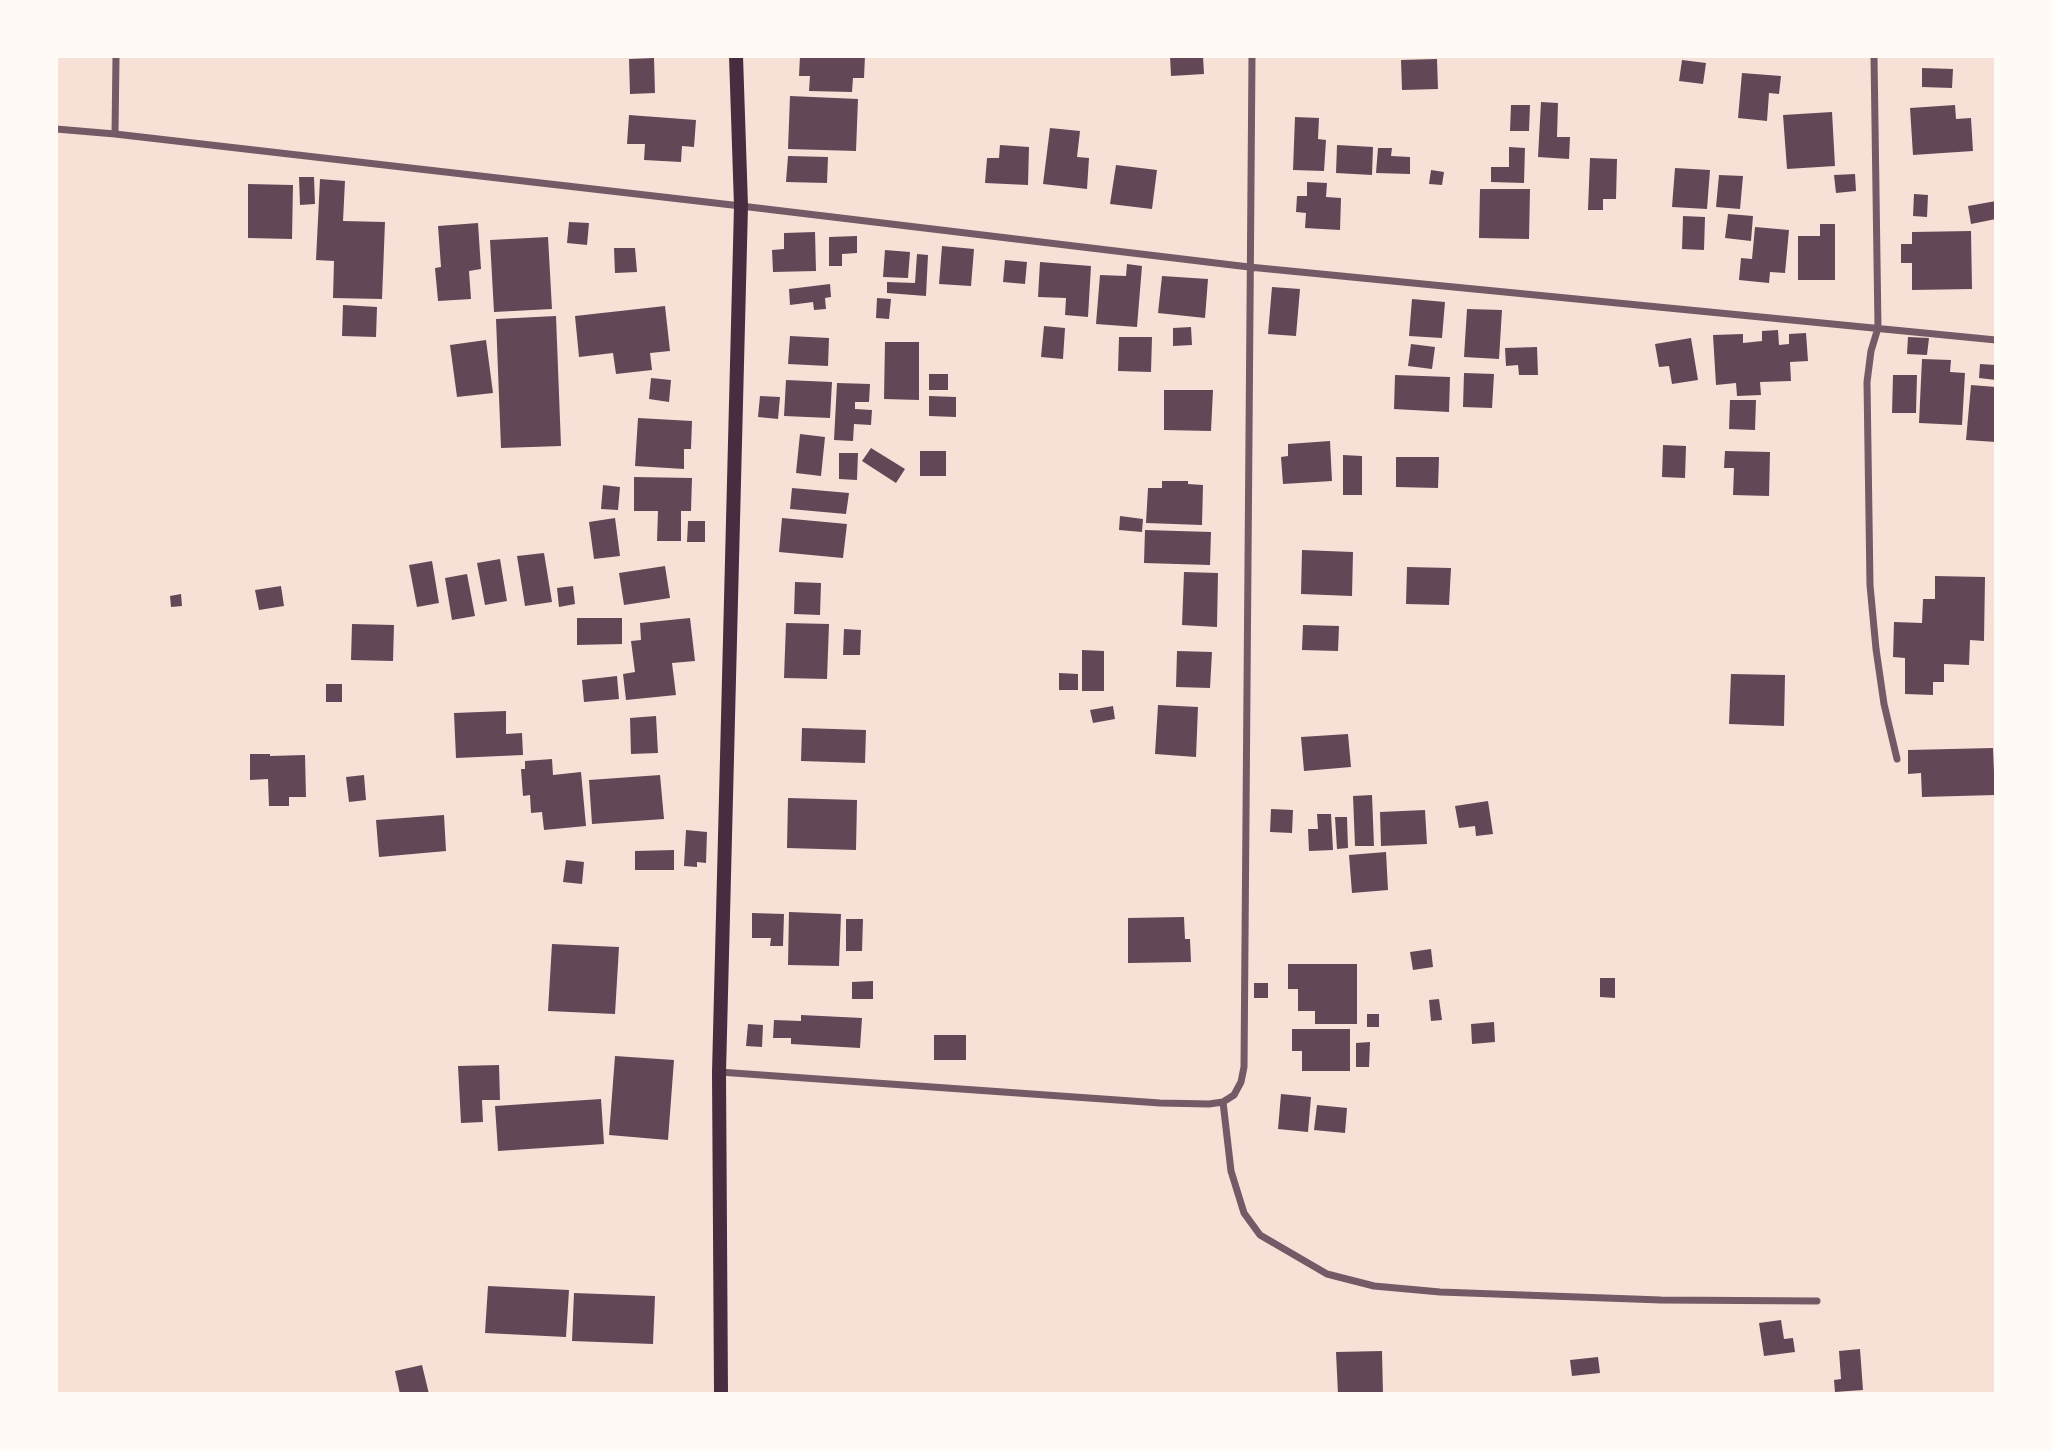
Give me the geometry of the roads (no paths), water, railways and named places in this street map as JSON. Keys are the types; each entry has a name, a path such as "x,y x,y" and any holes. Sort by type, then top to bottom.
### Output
{"main road":[{"path":"721,1394 719,1072 741,206 736,56"}],"street":[{"path":"115,134 116,56"},
{"path":"719,1072 1160,1102 1209,1104 1223,1102 1234,1096 1244,1067 1252,56"},
{"path":"1874,56 1878,328 1871,351 1867,382 1871,585 1884,704 1897,760"},
{"path":"56,129 741,206 1249,267 1996,340"},
{"path":"1223,1102 1231,1171 1244,1213 1260,1235 1327,1274 1374,1286 1440,1292 1661,1300 1817,1301"}]}
